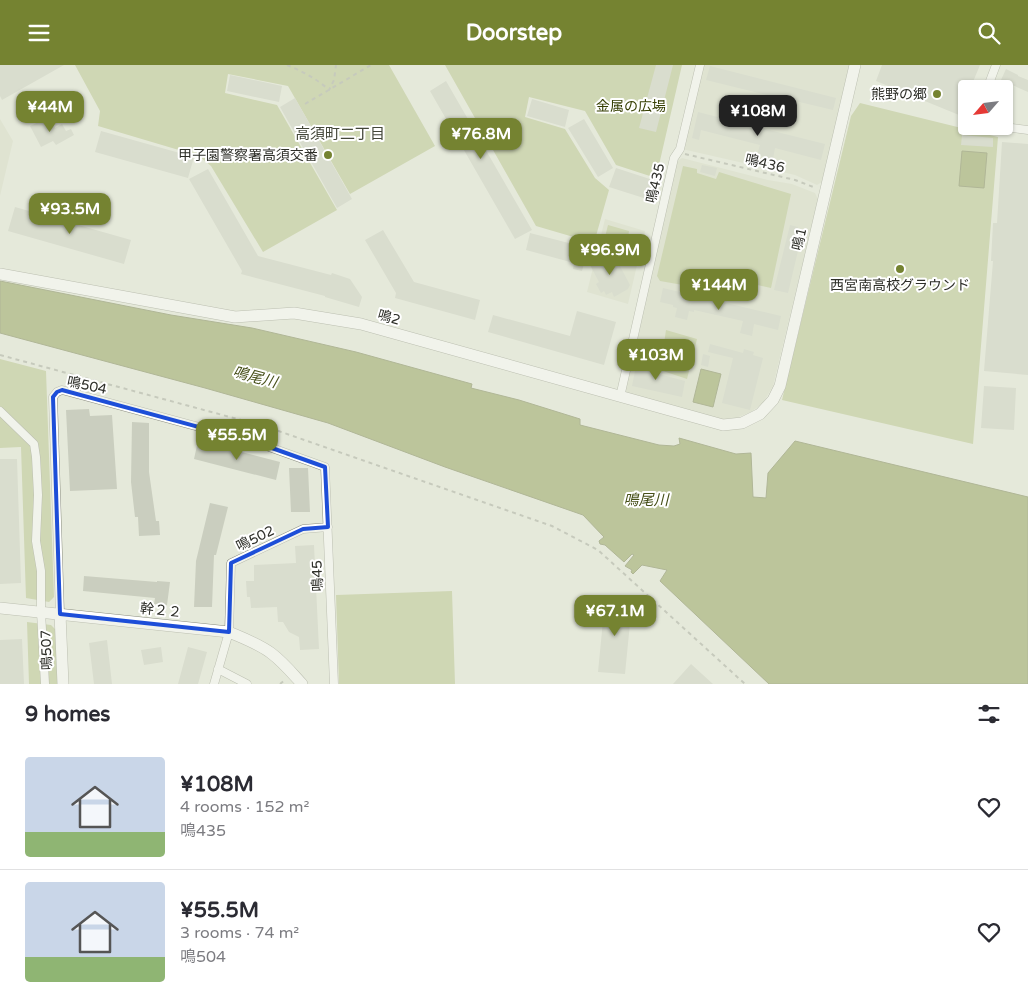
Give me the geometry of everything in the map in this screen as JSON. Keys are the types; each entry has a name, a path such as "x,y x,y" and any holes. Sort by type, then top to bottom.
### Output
{"street":[{"name":"鳴435","path":"620,397 674,158 680,149 700,65"},
{"name":"鳴1","path":"760,413 773,400 780,386 856,65"},
{"path":"990,80 996,65"},
{"path":"1013,128 1028,130"},
{"name":"鳴2","path":"0,274 235,317 294,313 361,324 723,425 742,423 760,413"},
{"name":"鳴504","path":"60,614 53,397 56,393 62,390 258,443 326,467"},
{"path":"0,411 34,444 38,495 36,541 41,571 45,684"},
{"name":"鳴45","path":"326,467 334,684"},
{"name":"鳴502","path":"229,632 231,563 303,529 328,527"},
{"name":"幹２２","path":"0,608 229,632 271,653 302,684"},
{"name":"鳴507","path":"60,614 63,684"},
{"path":"214,684 229,632"},
{"path":"218,669 247,684"}],"path":[{"path":"287,65 322,83 329,90"},
{"path":"329,90 334,80 336,65"},
{"path":"364,65 368,67"},
{"path":"305,104 371,65"},
{"name":"鳴436","path":"678,152 795,180 826,192"},
{"path":"0,355 267,427 552,526 598,550 745,684"}],"highlighted area":[{"path":"62,390 258,443 325,467 328,527 303,529 231,563 229,632 60,614 53,397 57,392"}],"shaded area":[{"path":"703,65 850,65 822,182 817,185 795,175 682,149"},
{"path":"0,119 13,141 0,196"},
{"path":"682,158 768,180 792,184 815,193 818,199 773,386 763,403 751,412 736,418 719,419 627,395 624,390 676,162"},
{"path":"605,219 645,231 628,304 587,292"}],"green space":[{"path":"75,65 389,65 435,146 350,194 288,86 228,74 225,93 277,105 337,210 263,252 211,166 199,156 98,126 100,111"},
{"name":"金属の広場","path":"445,65 682,65 656,178 616,165 585,111 529,97 525,117 565,129 595,178 609,190 594,243 536,226"},
{"name":"西宮南高校グラウンド","path":"860,103 958,127 958,135 990,135 998,137 973,444 782,400 851,116"},
{"path":"683,166 697,169 697,173 716,179 719,172 791,194 771,288 706,273 700,288 660,281 657,276"},
{"path":"608,225 629,231 628,237 639,241 635,253 620,259 614,249 603,245"},
{"path":"666,330 697,339 687,379 660,370"},
{"path":"0,359 46,371 54,597 49,602 26,598 21,447 0,448"},
{"path":"452,591 455,684 339,684 336,595"},
{"path":"27,622 51,625 56,630 58,684 29,684"}],"water":[{"path":"962,151 987,153 984,188 959,186"},
{"name":"鳴尾川","path":"0,281 171,315 252,328 356,352 472,384 471,388 519,400 580,419 580,425 659,445 674,446 680,444 679,438 736,454 751,453 753,497 766,498 768,473 795,441 1028,497 1028,684 769,684 660,581 667,570 642,565 633,574 632,570 625,566 634,555 632,554 624,562 605,545 600,544 599,541 604,537 583,515 445,467 328,423 0,333"},
{"path":"701,369 721,374 713,407 693,402"}],"building":[{"path":"0,65 64,65 2,100 0,96"},
{"path":"656,65 673,65 656,132 639,128"},
{"name":"熊野の郷","path":"882,65 980,65 974,80 958,80 958,115 876,81"},
{"path":"710,66 836,98 833,110 787,99 784,109 777,107 779,98 706,80"},
{"path":"1006,69 1028,80 1028,92 1013,85 1013,80 1001,80"},
{"path":"230,75 282,86 279,102 227,91"},
{"path":"446,81 532,230 515,239 430,91"},
{"path":"295,98 352,199 337,208 280,107"},
{"path":"532,99 569,110 565,127 527,116"},
{"path":"698,112 825,144 821,160 775,148 773,159 757,155 760,145 701,130 699,140 692,138"},
{"path":"584,119 613,168 598,177 568,128"},
{"path":"43,120 45,125 52,121 55,128 62,124 66,131 71,129 74,135 56,145 53,141 41,147 30,126"},
{"path":"101,131 194,157 188,178 95,152"},
{"path":"962,135 993,138 993,147 961,145"},
{"path":"1002,142 1028,144 1028,375 984,371 993,261 991,261 993,223 997,223"},
{"path":"702,165 717,168 715,176 700,172"},
{"path":"616,168 656,181 650,200 609,187"},
{"path":"208,169 258,256 350,279 362,297 359,307 241,274 242,271 189,179"},
{"path":"15,207 131,240 124,264 8,231"},
{"path":"790,225 798,227 797,232 802,234 788,293 774,290"},
{"path":"383,230 414,282 480,300 475,320 395,298 396,293 365,240"},
{"path":"530,233 588,248 582,271 573,269 574,263 526,250"},
{"path":"613,253 630,285 628,289 614,297 612,292 606,295 604,291 601,293 596,284 599,282 590,265"},
{"path":"663,288 781,316 778,330 754,324 752,336 740,333 743,321 694,310 694,312 689,311 687,320 675,317 677,308 660,302"},
{"path":"577,311 616,322 604,365 488,332 493,315 570,336"},
{"path":"710,344 743,353 744,349 754,352 753,355 763,358 750,410 722,403 733,358 708,352"},
{"path":"703,354 710,356 708,367 701,365"},
{"path":"637,361 656,365 655,373 685,381 682,397 632,386"},
{"path":"984,386 1016,388 1014,430 981,428"},
{"path":"89,409 90,416 112,415 117,489 70,491 66,410"},
{"path":"132,422 149,423 149,472 156,521 159,521 160,535 139,536 138,517 135,517 131,482"},
{"path":"198,441 280,462 276,480 194,459"},
{"path":"0,459 17,459 21,583 0,584"},
{"path":"289,468 308,468 310,512 291,512"},
{"path":"210,503 228,507 216,555 214,555 212,607 194,607 196,561"},
{"path":"314,545 319,649 300,650 299,637 289,632 283,622 278,622 277,607 251,608 250,597 247,597 246,581 254,581 254,565 296,563 295,546"},
{"path":"84,576 170,582 167,605 154,604 155,598 83,591"},
{"path":"605,600 632,603 625,674 598,672"},
{"path":"22,639 24,684 0,684 0,640"},
{"path":"107,640 112,684 94,684 89,643"},
{"path":"161,647 163,662 144,665 141,650"},
{"path":"188,647 207,652 198,684 178,684"},
{"path":"691,664 713,684 673,684"}],"place":[{"name":"熊野の郷","path":"937,94"},
{"name":"甲子園警察署高須交番","path":"328,155"},
{"name":"西宮南高校グラウンド","path":"900,269"}],"district":[{"name":"高須町二丁目","path":"340,134"}]}
